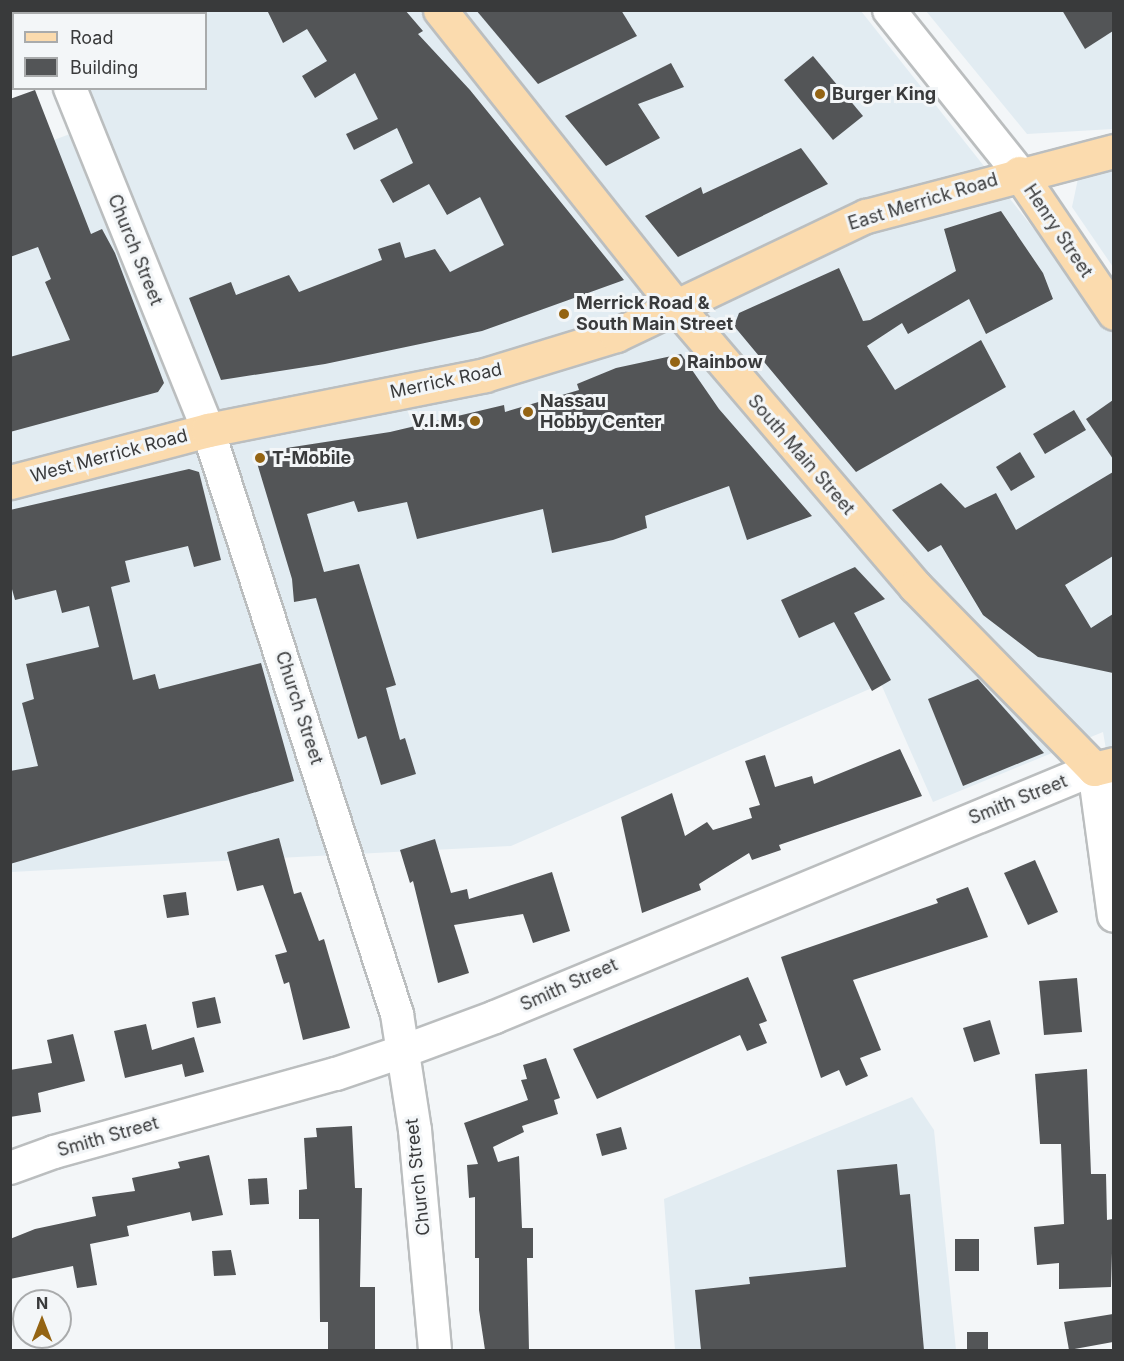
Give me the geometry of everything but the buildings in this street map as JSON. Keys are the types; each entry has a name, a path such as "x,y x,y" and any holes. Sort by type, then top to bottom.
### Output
{"main road":[{"name":"South Main Street","path":"440,10 675,305 915,586 1103,766"},
{"name":"East Merrick Road","path":"675,305 866,216 1019,173 1113,151"},
{"name":"Henry Street","path":"1019,173 1113,313"},
{"name":"Merrick Road","path":"208,430 485,375 616,335 675,305"},
{"name":"West Merrick Road","path":"10,482 208,430"}],"street":[{"name":"Henry Street","path":"889,10 1019,173"},
{"name":"Church Street","path":"71,90 208,430 397,1014 401,1052 415,1130 435,1350"},
{"path":"1103,766 1113,916"},
{"name":"Smith Street","path":"10,1168 134,1129 336,1074 401,1052 495,1017 1103,766"}],"shaded area":[{"path":"32,11 861,11 1113,329 1113,790 1103,732 933,802 881,684 511,846 11,872 11,156 94,125 76,90 207,90 207,12"},
{"path":"926,11 1113,11 1113,129 1027,134"},
{"path":"1113,166 1113,267 1072,207 1079,174"},
{"path":"912,1097 934,1130 956,1350 675,1350 664,1199"}],"place":[{"name":"Burger King","path":"820,94"},
{"name":"Merrick Road & South Main Street","path":"564,314"},
{"name":"Rainbow","path":"675,362"},
{"name":"Nassau Hobby Center","path":"528,412"},
{"name":"V.I.M.","path":"475,421"},
{"name":"T-Mobile","path":"260,458"}]}
